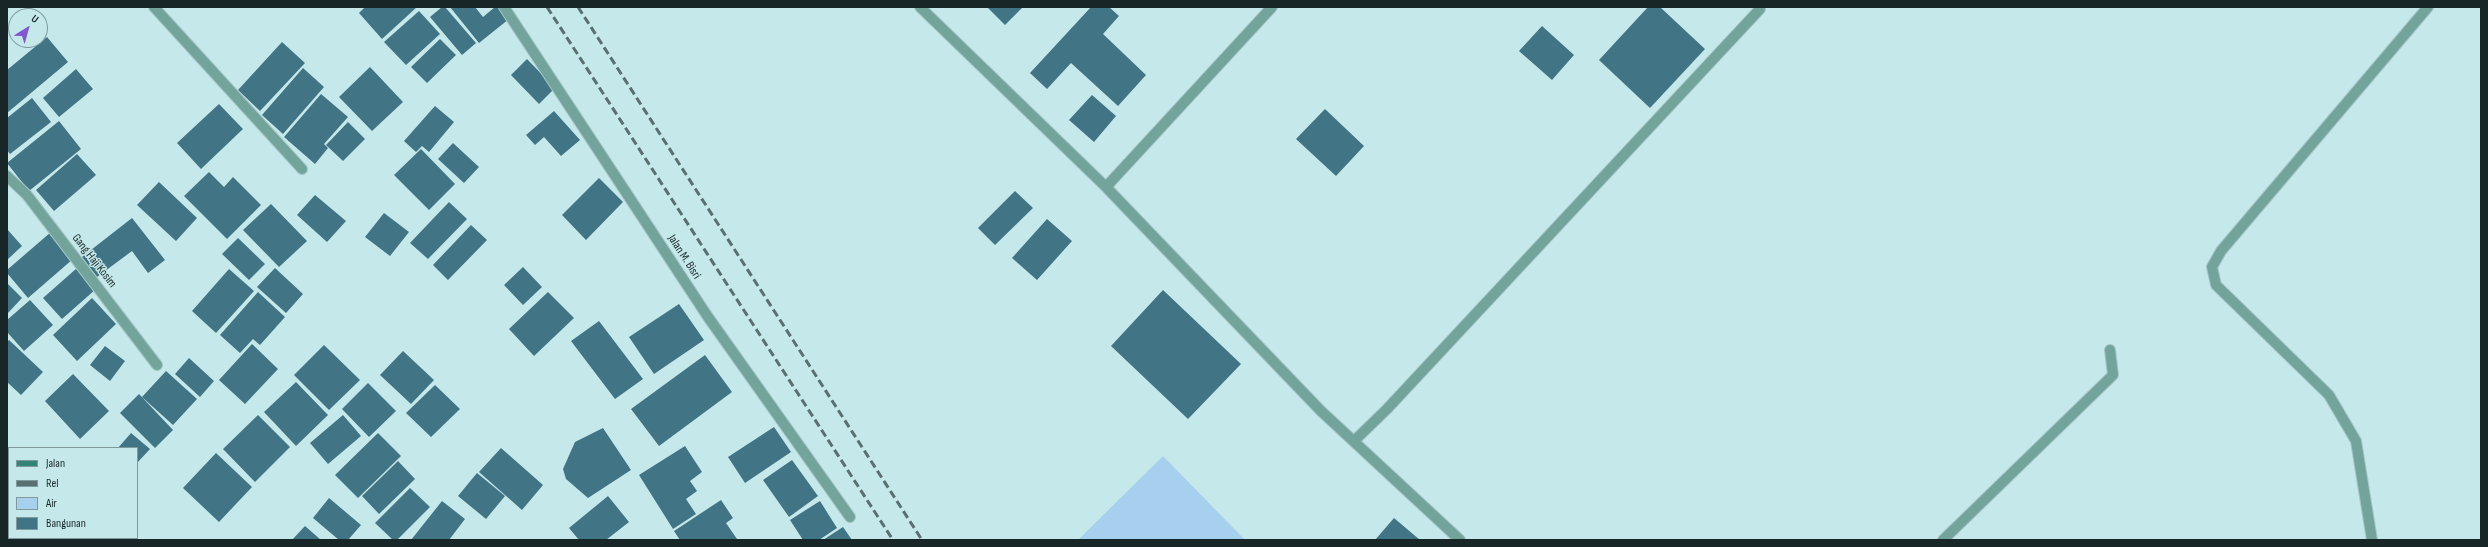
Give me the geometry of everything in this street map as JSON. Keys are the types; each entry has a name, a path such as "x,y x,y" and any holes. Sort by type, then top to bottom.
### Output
{"street":[{"path":"154,7 302,169"},
{"name":"Jalan M. Bisri","path":"504,7 708,317 850,517"},
{"path":"920,7 1106,187 1321,411 1460,540"},
{"path":"1106,187 1272,7"},
{"path":"2372,540 2356,441 2328,395 2216,285 2212,267 2221,251 2428,7"},
{"path":"1354,441 1387,410 1760,9"},
{"name":"Gang Haji Kosim","path":"7,176 27,195 157,365"},
{"path":"1943,540 2113,375 2110,350"}],"water":[{"path":"1163,456 1245,540 1078,540"}],"building":[{"path":"365,7 417,7 382,39 359,13"},
{"path":"442,7 445,7 476,43 462,55 430,17"},
{"path":"450,7 475,7 483,17 495,7 500,7 509,19 479,43"},
{"path":"987,7 1023,7 1005,25"},
{"path":"1091,7 1109,7 1119,16 1103,34 1146,75 1118,106 1071,63 1047,89 1030,73"},
{"path":"1648,7 1660,7 1705,49 1650,108 1599,60"},
{"path":"419,11 440,34 406,65 384,42"},
{"path":"1542,26 1574,55 1552,80 1519,51"},
{"path":"48,38 68,62 7,113 7,70 34,48 48,48"},
{"path":"440,39 456,55 427,83 411,67"},
{"path":"282,42 305,63 260,111 238,90"},
{"path":"527,59 555,88 539,104 511,75"},
{"path":"370,67 403,102 372,131 339,97"},
{"path":"303,68 324,87 283,134 262,115"},
{"path":"76,69 93,89 59,117 43,98"},
{"path":"321,94 348,117 324,144 328,148 315,164 284,137"},
{"path":"1092,95 1116,116 1094,142 1069,120"},
{"path":"32,98 51,122 10,154 7,150 7,118"},
{"path":"219,104 243,129 201,169 177,143"},
{"path":"435,106 454,122 429,152 422,146 416,152 404,141"},
{"path":"1325,109 1364,146 1336,176 1296,139"},
{"path":"554,111 580,140 561,156 544,137 535,145 526,135"},
{"path":"59,121 81,149 29,191 7,163"},
{"path":"348,122 365,139 343,161 326,145"},
{"path":"453,143 479,167 464,183 438,159"},
{"path":"421,149 455,184 429,210 394,175"},
{"path":"77,154 96,175 54,211 36,190"},
{"path":"209,172 224,187 233,177 261,205 227,239 184,196"},
{"path":"599,178 623,202 586,240 562,215"},
{"path":"159,182 197,218 176,241 137,205"},
{"path":"1015,191 1033,208 995,245 978,228"},
{"path":"315,195 346,221 327,242 297,215"},
{"path":"449,202 467,219 428,259 410,243"},
{"path":"271,204 307,241 279,267 243,230"},
{"path":"384,213 409,232 390,256 365,237"},
{"path":"132,218 165,260 148,273 132,251 97,277 82,257"},
{"path":"1047,219 1072,241 1037,280 1012,258"},
{"path":"471,225 487,240 448,280 433,265"},
{"path":"7,229 22,246 7,260"},
{"path":"51,232 73,259 28,298 7,273 7,270"},
{"path":"238,238 265,264 249,280 222,254"},
{"path":"523,267 542,287 523,305 504,285"},
{"path":"77,268 96,289 62,319 43,298"},
{"path":"275,268 303,294 286,313 257,287"},
{"path":"229,269 254,291 216,333 192,311"},
{"path":"7,283 22,298 7,314"},
{"path":"1163,290 1241,364 1188,419 1111,346"},
{"path":"258,292 285,317 260,345 253,339 240,353 220,335"},
{"path":"548,292 574,318 534,356 509,329"},
{"path":"92,298 116,324 77,361 53,335"},
{"path":"30,300 53,325 24,351 7,332 7,320"},
{"path":"679,304 704,340 654,374 629,337"},
{"path":"599,321 643,379 615,399 571,341"},
{"path":"9,340 43,372 21,395 7,382 7,342"},
{"path":"252,344 278,369 245,404 219,380"},
{"path":"324,345 360,380 329,410 294,375"},
{"path":"105,346 125,361 110,381 90,365"},
{"path":"403,351 434,380 411,404 380,375"},
{"path":"705,355 732,392 659,446 631,409"},
{"path":"189,358 214,381 200,397 175,374"},
{"path":"166,371 197,399 173,425 142,397"},
{"path":"73,374 109,411 80,439 45,401"},
{"path":"296,382 328,415 296,446 264,412"},
{"path":"368,383 396,411 369,437 342,409"},
{"path":"435,385 460,409 431,437 406,413"},
{"path":"139,394 173,430 155,448 120,413"},
{"path":"258,415 290,447 255,482 223,449"},
{"path":"343,415 361,436 328,464 310,443"},
{"path":"774,427 791,452 745,483 728,457"},
{"path":"603,428 631,470 588,498 566,479 563,469 575,442"},
{"path":"131,433 150,449 138,462 138,447 119,447"},
{"path":"378,433 401,456 358,498 335,475"},
{"path":"685,446 702,472 690,481 697,491 686,499 696,514 673,529 639,475"},
{"path":"501,448 543,485 522,510 479,472"},
{"path":"216,453 252,487 219,522 183,488"},
{"path":"792,460 818,496 789,517 763,480"},
{"path":"398,461 415,479 379,514 362,496"},
{"path":"477,473 505,496 486,519 458,496"},
{"path":"410,488 430,507 397,540 393,540 375,523"},
{"path":"608,496 629,522 606,540 579,540 569,528"},
{"path":"329,498 361,525 348,540 339,540 313,518"},
{"path":"721,500 733,518 726,523 737,539 680,540 674,531"},
{"path":"442,501 465,519 449,540 411,540"},
{"path":"820,501 837,528 819,540 803,540 790,520"},
{"path":"1394,518 1420,540 1375,540"},
{"path":"305,526 321,540 292,540"},
{"path":"843,527 852,540 823,540"}],"railway":[{"path":"547,7 893,540"},
{"path":"578,7 922,540"}]}
